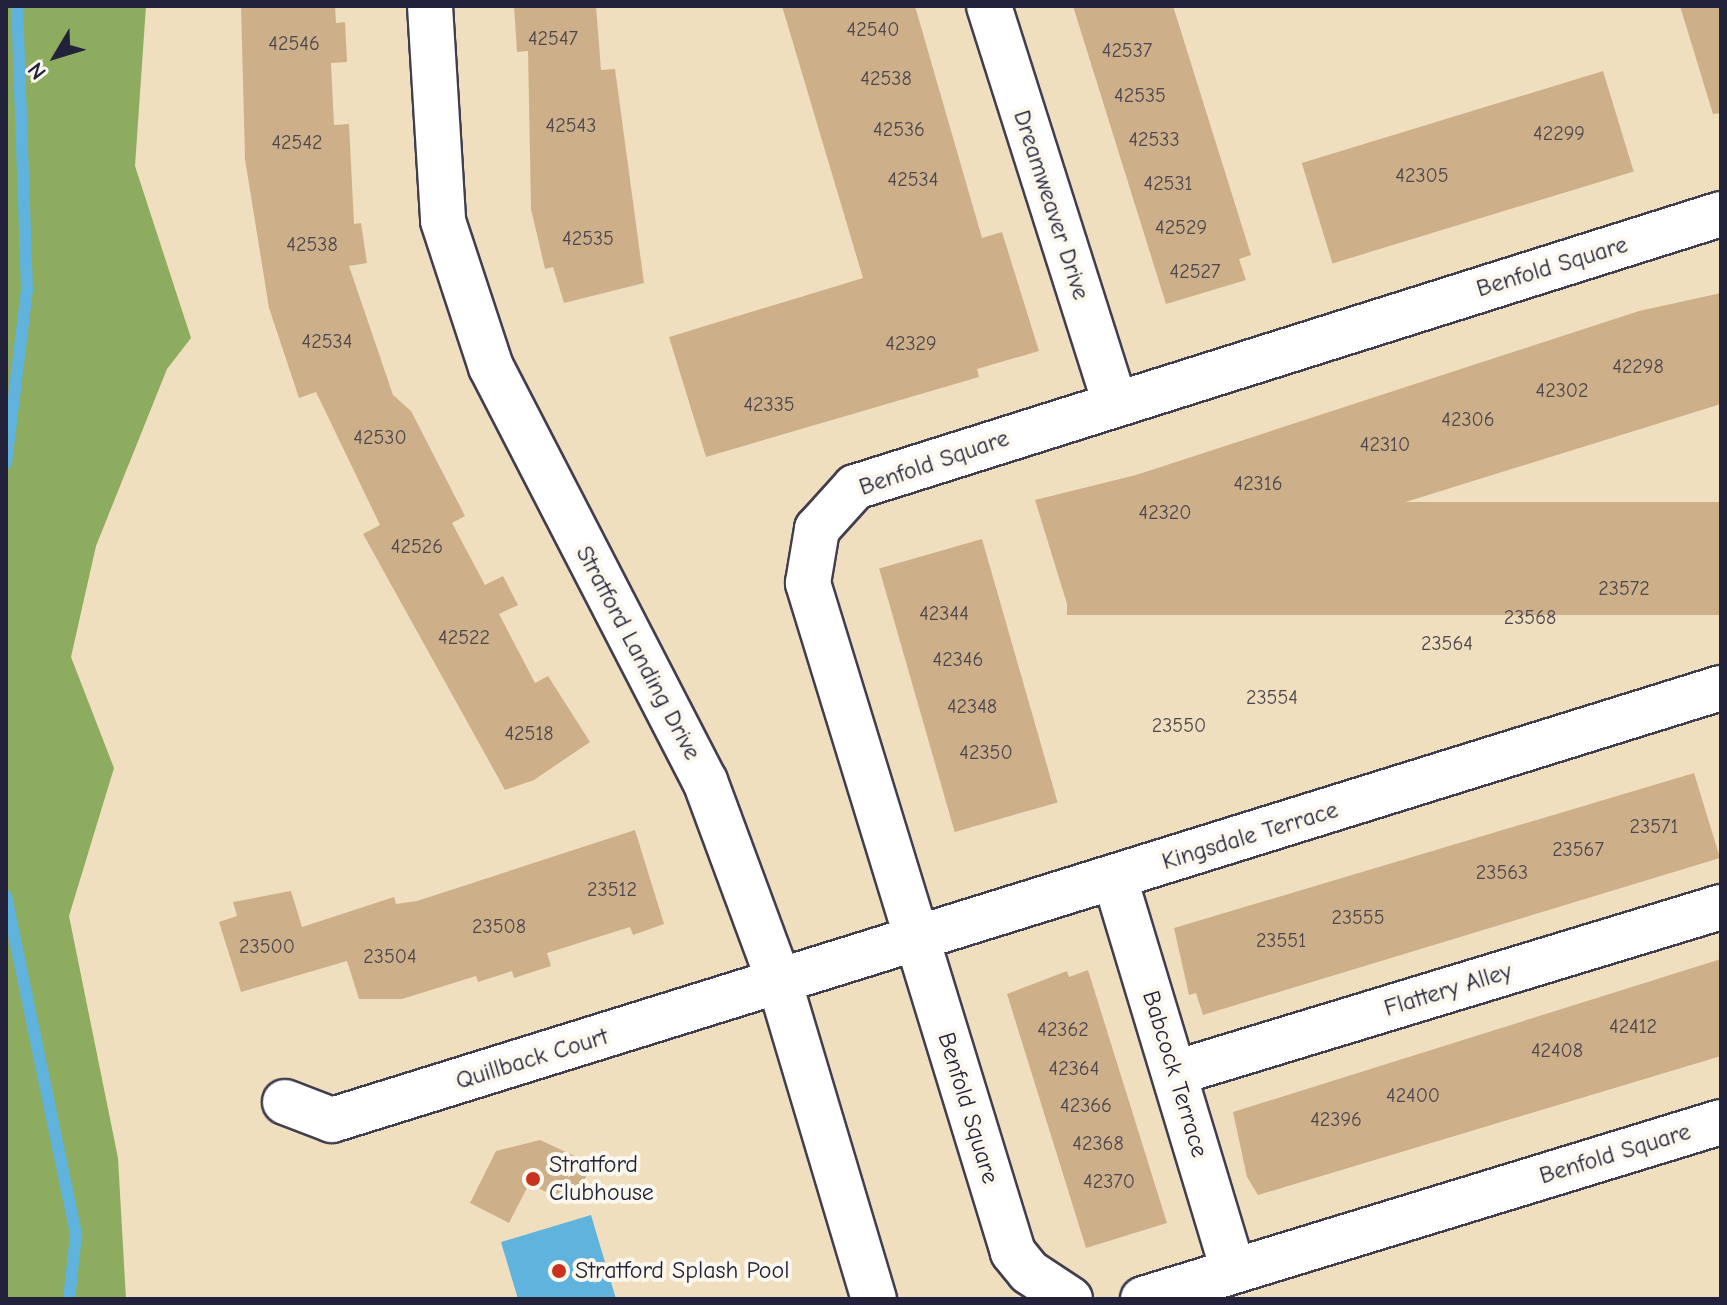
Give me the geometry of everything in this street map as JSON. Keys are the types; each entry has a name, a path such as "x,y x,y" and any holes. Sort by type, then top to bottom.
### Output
{"street":[{"name":"Stratford Landing Drive","path":"430,6 443,221 491,367 705,781 780,984 874,1299"},
{"name":"Dreamweaver Drive","path":"989,6 1115,404"},
{"name":"Benfold Square","path":"1070,1299 1029,1272 1013,1252 808,583 817,529 855,487 1721,214"},
{"name":"Kingsdale Terrace","path":"780,984 915,939 1721,688"},
{"name":"Babcock Terrace","path":"1115,879 1233,1270"},
{"name":"Flattery Alley","path":"1175,1073 1721,907"},
{"name":"Quillback Court","path":"285,1102 332,1120 780,984"},
{"name":"Benfold Square","path":"1143,1299 1721,1122"}],"green space":[{"path":"6,6 146,6 135,166 191,338 167,369 96,546 71,657 114,768 69,916 118,1158 126,1299 6,1299"}],"water":[{"name":"Stratford Splash Pool","path":"591,1215 616,1299 518,1299 501,1242"}],"building":[{"path":"241,6 335,6 336,23 345,22 347,62 331,63 334,125 349,124 354,224 361,223 367,263 349,266 393,395 411,411 465,516 452,523 485,585 503,576 518,605 499,614 535,683 548,676 590,742 534,780 505,790 363,534 380,525 316,392 299,398 269,308 245,159"},
{"path":"514,6 596,6 601,70 615,69 644,283 564,303 553,267 545,269 531,209 528,51 517,52"},
{"path":"782,6 915,6 982,238 1002,232 1039,351 977,369 979,377 706,457 669,337 863,278"},
{"path":"1073,6 1173,6 1251,255 1239,259 1246,280 1166,304"},
{"path":"1680,6 1721,6 1721,113 1713,114"},
{"path":"1603,71 1634,171 1332,264 1302,163"},
{"path":"1721,293 1721,404 1068,607 1035,500 1136,475 1639,311"},
{"path":"1067,502 1721,502 1721,615 1067,615"},
{"path":"982,539 1058,802 955,832 879,568"},
{"path":"1694,773 1720,858 1203,1015 1196,993 1189,995 1174,928"},
{"path":"635,830 664,924 633,935 630,927 547,953 551,966 514,978 512,971 478,982 476,976 402,999 359,999 347,961 241,992 219,922 237,916 233,902 291,891 302,927 394,897 396,904 417,901"},
{"path":"1721,959 1721,1056 1258,1195 1247,1177 1233,1112"},
{"path":"1088,970 1167,1223 1086,1248 1007,994 1067,971 1069,977"},
{"name":"Stratford Clubhouse","path":"540,1140 592,1164 573,1204 529,1184 509,1223 470,1203 496,1151"}],"waterway":[{"path":"6,463 27,290 17,6"},
{"path":"6,896 76,1235 69,1299"}],"place":[{"name":"Stratford Clubhouse","path":"533,1179"},
{"name":"Stratford Splash Pool","path":"559,1271"}]}
